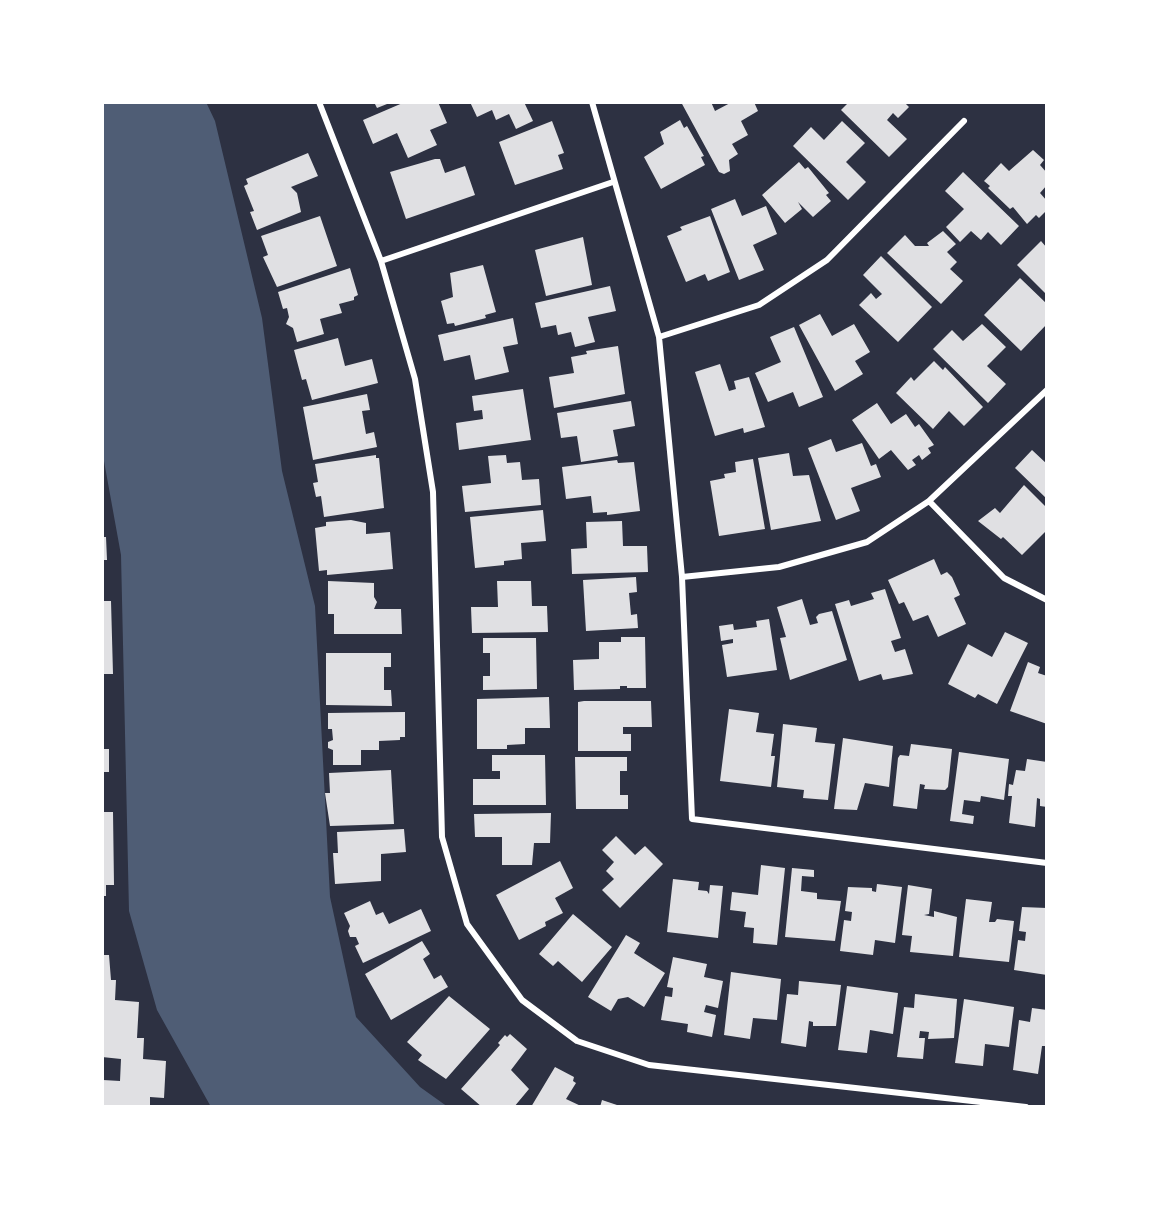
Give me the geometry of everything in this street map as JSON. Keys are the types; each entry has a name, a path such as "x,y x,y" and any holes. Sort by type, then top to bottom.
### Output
{"street":[{"path":"319,102 381,261 415,379 433,492 442,837 467,924 522,1000 578,1041 649,1065 1026,1107"},
{"path":"595,103 613,182 659,337 682,577 692,819 1047,863"},
{"path":"659,337 759,304 827,260 964,121"},
{"path":"381,261 613,182"},
{"path":"682,577 779,567 867,542 929,501 1047,390"},
{"path":"929,501 1004,578 1047,600"}],"water":[{"path":"102,102 206,102 215,121 262,318 282,471 315,606 330,897 356,1017 420,1087 448,1107 211,1107 157,1010 129,911 121,555 102,450"}],"building":[{"path":"374,102 392,102 377,108"},
{"path":"405,102 438,102 447,123 430,130 437,145 408,158 397,133 373,144 363,120"},
{"path":"470,102 524,102 533,121 516,129 509,114 496,120 492,110 477,117"},
{"path":"681,102 711,102 715,111 732,102 754,102 758,111 741,121 748,135 732,144 738,154 729,160 730,171 724,174 719,172"},
{"path":"849,102 904,102 909,107 898,118 893,113 887,120 907,139 889,157 841,110"},
{"path":"680,120 684,128 687,126 704,156 701,157 705,165 661,189 644,157 664,144 660,132"},
{"path":"552,121 564,153 558,155 563,169 515,185 499,142"},
{"path":"842,121 865,143 846,162 866,182 848,200 793,146 811,127 824,140"},
{"path":"1033,150 1044,160 1040,165 1047,173 1047,185 1040,193 1047,201 1047,210 1039,218 1036,215 1027,224 1013,207 1010,209 988,188 990,186 984,181 1001,163 1009,171"},
{"path":"308,153 318,176 291,187 297,193 301,212 257,230 250,212 254,211 244,186 248,184 246,179"},
{"path":"440,159 445,173 465,166 475,195 406,219 390,172"},
{"path":"799,162 805,169 808,167 829,193 826,195 831,201 813,217 798,202 802,209 785,223 762,195"},
{"path":"963,172 1019,226 1001,245 988,232 981,240 971,231 960,242 946,227 964,209 945,191"},
{"path":"735,199 742,216 766,206 777,234 753,245 764,270 739,280 711,209"},
{"path":"320,216 337,266 277,287 263,257 268,255 261,236"},
{"path":"710,216 730,272 708,281 705,274 686,282 667,236 682,230 680,227"},
{"path":"943,231 956,244 947,252 957,262 950,269 963,281 941,304 887,253 905,235 915,246 929,246 927,243"},
{"path":"583,237 592,285 546,296 535,250"},
{"path":"1041,241 1047,248 1047,295 1017,265"},
{"path":"881,256 932,307 898,342 859,305 871,293 876,299 882,294 863,275"},
{"path":"483,265 496,312 485,315 486,318 455,326 454,323 447,324 441,301 453,297 450,273"},
{"path":"350,268 358,295 354,297 354,300 339,304 342,313 320,319 324,334 297,342 293,328 286,324 289,317 287,308 283,309 278,292"},
{"path":"1020,278 1047,304 1047,324 1021,351 984,315"},
{"path":"610,286 616,311 588,317 595,342 575,347 571,332 558,335 556,325 541,328 535,303"},
{"path":"820,314 832,336 854,324 870,352 855,361 863,374 835,391 799,325"},
{"path":"513,318 518,344 503,347 509,372 475,380 470,355 444,361 438,335"},
{"path":"982,324 1006,347 987,366 1006,384 988,403 933,349 952,330 963,341"},
{"path":"794,327 823,397 799,407 793,392 768,402 755,373 781,362 770,337"},
{"path":"338,338 345,366 372,359 378,383 312,400 306,379 302,380 294,350"},
{"path":"618,346 625,394 554,408 549,377 574,373 571,357 587,354 586,351"},
{"path":"934,361 943,370 945,367 983,407 964,426 949,411 933,429 896,393 911,377 914,381"},
{"path":"720,364 729,391 736,389 734,381 749,377 765,427 744,433 743,428 715,436 695,372"},
{"path":"523,389 531,440 459,450 456,423 483,419 482,410 474,411 472,396"},
{"path":"367,394 370,410 362,411 366,434 374,432 377,447 313,460 303,407"},
{"path":"631,401 635,426 613,430 618,456 581,462 577,436 561,438 557,413"},
{"path":"877,403 891,424 906,414 915,427 919,424 934,445 928,448 931,453 922,460 919,455 912,460 916,465 908,470 891,450 879,459 852,420"},
{"path":"831,439 836,452 862,443 871,466 876,464 881,477 851,488 860,511 836,520 808,448"},
{"path":"1032,450 1047,464 1047,499 1015,468"},
{"path":"789,453 793,476 809,475 821,521 771,530 758,458"},
{"path":"376,455 376,458 379,458 384,508 324,517 321,496 316,497 313,483 318,482 315,464"},
{"path":"506,455 507,463 520,462 522,480 539,479 541,505 465,512 462,486 491,483 488,456"},
{"path":"753,459 765,529 719,536 710,481 725,478 724,474 736,472 735,462"},
{"path":"617,460 618,463 634,462 640,511 607,515 607,512 593,513 591,496 566,499 562,467"},
{"path":"1024,485 1047,508 1047,530 1022,555 1003,537 1001,539 978,521 995,508 1000,513"},
{"path":"543,510 546,541 521,543 522,559 504,561 504,565 475,568 470,517"},
{"path":"351,520 366,523 366,534 390,532 393,569 327,575 327,570 319,571 315,528 326,526 326,522"},
{"path":"622,521 623,546 647,546 648,572 572,574 571,549 587,548 586,522"},
{"path":"102,537 106,537 107,560 102,560"},
{"path":"934,559 941,575 947,572 952,577 960,595 954,598 966,624 938,637 928,615 913,621 904,602 899,604 888,580"},
{"path":"636,577 637,592 629,593 631,615 637,614 638,628 586,631 583,580"},
{"path":"328,581 374,583 374,597 377,602 374,609 401,609 402,634 334,634 334,614 328,614"},
{"path":"497,581 531,581 532,606 547,606 548,632 472,633 471,607 498,607"},
{"path":"885,589 901,638 891,641 895,652 905,649 913,674 883,680 881,674 859,681 835,604 849,600 851,606 874,599 871,593"},
{"path":"802,599 810,625 818,623 816,617 819,614 832,611 847,660 790,680 780,638 786,637 777,607"},
{"path":"102,601 111,601 113,674 102,674"},
{"path":"769,619 777,670 727,677 722,645 733,643 733,639 721,641 719,626 733,624 734,630 757,627 756,621"},
{"path":"1005,632 1028,643 997,704 978,694 975,698 948,684 968,644 992,657"},
{"path":"621,637 645,637 646,688 620,686 620,689 574,690 573,660 599,659 599,642 621,642"},
{"path":"483,638 536,638 537,689 483,690 483,676 490,676 490,653 483,653"},
{"path":"326,653 391,653 391,667 384,667 384,690 391,690 392,706 326,705"},
{"path":"1028,662 1040,667 1038,673 1047,676 1047,724 1010,711"},
{"path":"549,697 550,728 525,728 525,744 507,745 507,749 477,749 477,699"},
{"path":"651,701 652,727 623,727 623,734 631,734 631,751 578,751 578,702"},
{"path":"729,709 759,713 756,732 774,734 771,756 775,756 771,787 720,781"},
{"path":"405,712 405,737 400,737 400,740 379,741 379,750 361,750 361,765 333,765 333,750 328,748 328,742 333,740 332,729 328,729 328,713"},
{"path":"783,724 817,728 815,742 835,744 828,800 803,798 804,790 777,787"},
{"path":"843,738 893,746 889,787 865,783 857,810 834,809"},
{"path":"911,744 952,749 948,787 945,790 924,789 925,785 920,784 917,809 893,806 898,758 900,755 909,756"},
{"path":"102,749 109,749 109,772 102,772"},
{"path":"959,752 1009,759 1004,800 981,796 980,802 964,800 962,814 974,816 973,824 950,821"},
{"path":"492,755 545,755 546,805 473,805 473,779 500,779 500,771 492,771"},
{"path":"575,757 627,757 627,771 620,771 620,795 628,795 628,809 576,809"},
{"path":"1027,759 1047,762 1047,807 1040,806 1040,799 1037,798 1035,827 1009,823 1012,796 1008,796 1009,784 1013,785 1016,770 1025,771"},
{"path":"391,770 394,824 330,826 325,793 330,793 329,773"},
{"path":"102,793 104,812 113,812 114,885 106,885 106,896 102,896"},
{"path":"551,813 550,843 534,843 532,865 502,865 502,837 475,837 474,814"},
{"path":"404,829 406,852 381,854 381,881 335,884 333,853 338,853 337,832"},
{"path":"616,836 635,855 645,846 663,864 620,908 602,890 614,879 606,871 614,862 602,850"},
{"path":"560,861 573,888 555,898 563,913 545,922 546,926 519,940 496,895"},
{"path":"761,865 785,868 777,945 753,943 754,928 744,927 746,912 730,910 732,892 758,895"},
{"path":"792,868 814,870 814,877 802,876 801,891 817,893 817,899 841,901 835,941 785,937"},
{"path":"673,879 699,882 698,890 707,891 709,894 710,885 723,886 718,938 667,932"},
{"path":"877,884 902,887 895,943 875,940 873,955 840,951 844,920 851,921 852,912 845,911 848,887 872,888 872,891 876,892"},
{"path":"908,885 932,889 929,914 924,915 934,917 934,911 957,917 953,956 910,952 912,936 902,935"},
{"path":"966,899 992,902 989,922 995,922 997,919 1014,921 1009,962 959,957"},
{"path":"370,901 376,915 383,912 389,924 421,909 431,931 363,963 355,946 359,944 356,937 350,937 348,931 350,926 344,913"},
{"path":"1022,907 1047,908 1047,975 1014,970 1018,940 1025,941 1026,932 1019,931"},
{"path":"573,914 612,947 582,982 558,961 553,966 539,954"},
{"path":"626,935 640,943 634,953 665,973 644,1007 628,997 618,999 611,1011 588,997"},
{"path":"422,941 430,954 423,959 434,979 441,975 448,987 391,1020 365,974"},
{"path":"102,955 109,955 111,980 116,980 115,1000 139,1002 137,1038 144,1038 143,1059 166,1061 164,1098 150,1097 150,1107 102,1107 103,1080 120,1081 121,1059 102,1057"},
{"path":"673,957 707,964 704,977 723,981 718,1008 706,1005 704,1012 716,1015 712,1037 687,1032 688,1024 661,1020 665,996 672,997 673,988 667,987"},
{"path":"731,972 781,979 777,1020 753,1018 750,1039 724,1035"},
{"path":"799,981 841,985 836,1026 813,1026 813,1022 809,1021 806,1047 781,1043 787,994 798,995"},
{"path":"847,986 898,993 893,1034 870,1030 867,1053 838,1050"},
{"path":"915,994 957,999 954,1038 928,1039 929,1032 920,1031 919,1038 925,1038 923,1059 897,1057 904,1007 914,1008"},
{"path":"449,996 490,1029 446,1079 418,1060 422,1055 407,1042"},
{"path":"964,999 1014,1007 1009,1047 985,1044 983,1066 955,1063"},
{"path":"1032,1008 1047,1010 1047,1046 1042,1046 1038,1074 1013,1070 1019,1020 1030,1022"},
{"path":"510,1034 527,1049 511,1070 529,1089 514,1107 482,1107 461,1089 500,1045 498,1043 505,1035 507,1037"},
{"path":"555,1067 574,1077 573,1081 576,1083 566,1099 583,1107 531,1107"},
{"path":"602,1100 623,1107 600,1107"}]}
